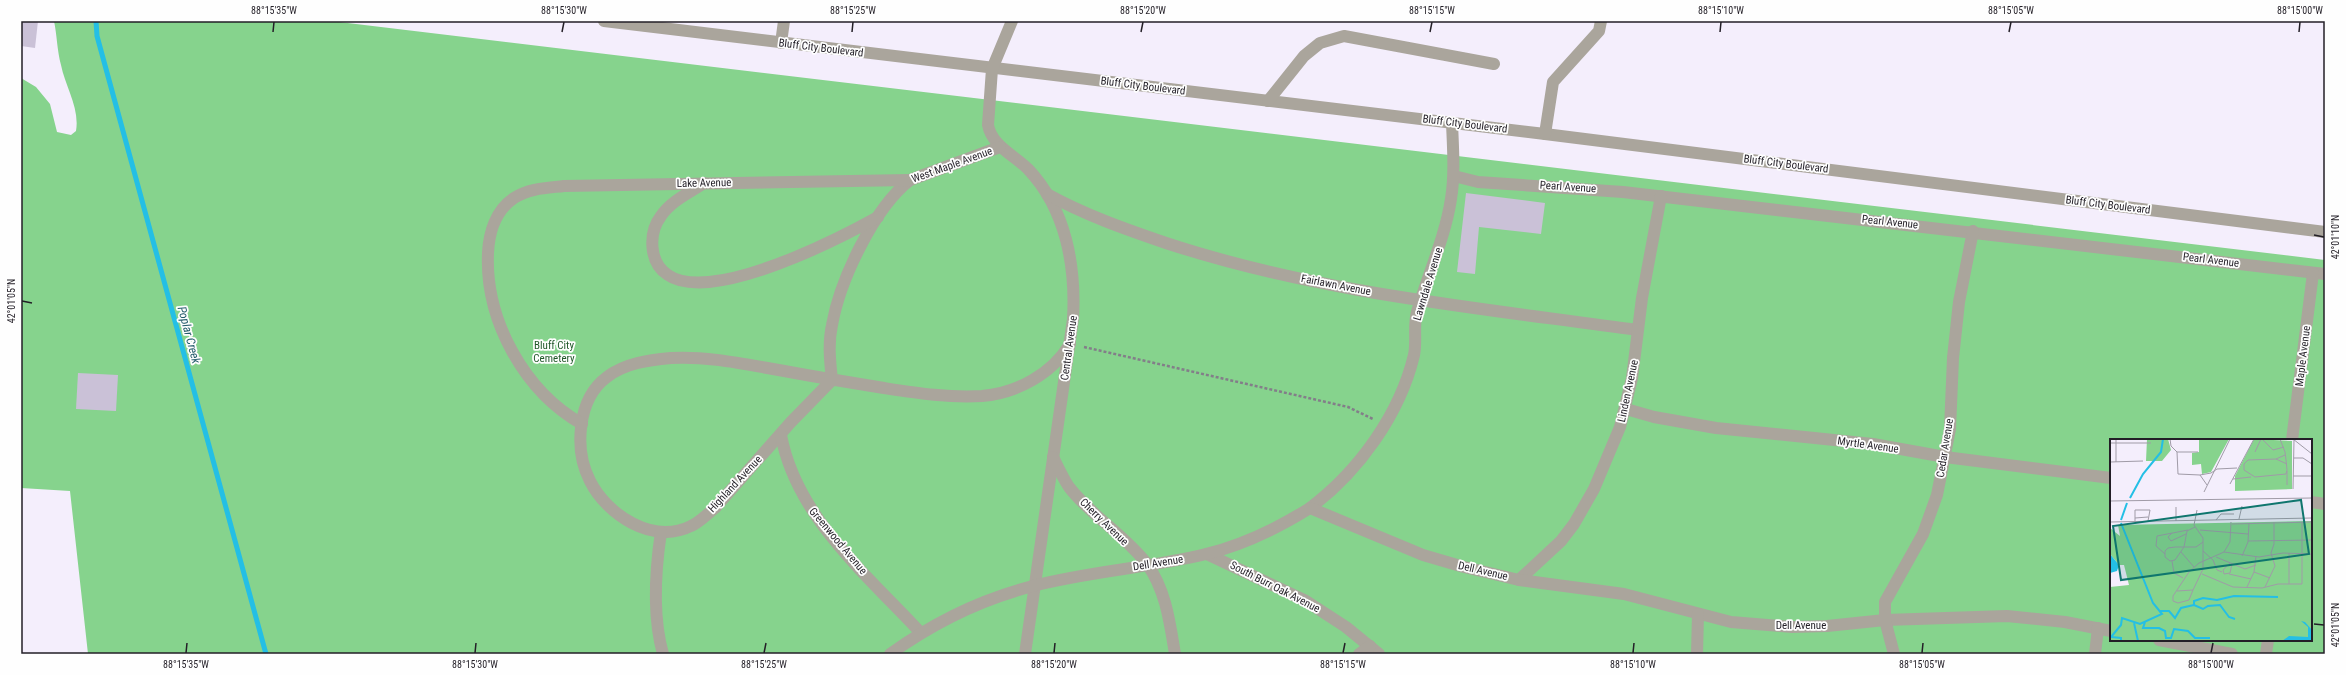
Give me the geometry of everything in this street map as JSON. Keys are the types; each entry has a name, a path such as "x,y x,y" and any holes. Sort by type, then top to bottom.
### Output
{"street":[{"name":"Bluff City Boulevard","path":"604,21 992,69 1545,134 2325,232"},
{"path":"781,43 784,21"},
{"name":"Central Avenue","path":"1012,21 992,69 988,125 992,138 1000,147 1027,169 1047,194 1064,232 1073,276 1073,319 1070,344 1024,654"},
{"path":"1545,134 1553,82 1599,31 1600,21"},
{"path":"1268,101 1304,56 1320,43 1344,36 1494,64"},
{"name":"Lawndale Avenue","path":"1310,508 1341,482 1384,426 1401,396 1409,374 1414,352 1416,314 1447,220 1454,176 1452,123"},
{"name":"West Maple Avenue","path":"832,380 830,343 837,306 849,274 879,217 898,189 910,180 1000,147"},
{"name":"Pearl Avenue","path":"1454,176 1492,183 1568,187 1661,196 1973,231 2325,274"},
{"name":"Lake Avenue","path":"582,424 558,408 543,393 512,351 498,320 488,281 488,245 496,216 504,206 514,198 539,188 705,183 910,180"},
{"path":"705,183 668,207 655,224 652,246 654,257 667,275 678,280 708,282 749,273 794,257 879,217"},
{"name":"Fairlawn Avenue","path":"1047,194 1071,207 1103,220 1203,255 1322,282 1421,300 1637,330"},
{"name":"Linden Avenue","path":"1520,580 1561,541 1584,509 1604,465 1626,408 1650,245 1661,196"},
{"name":"Cedar Avenue","path":"1894,654 1886,620 1885,602 1929,518 1945,457 1950,429 1956,325 1963,273 1973,231"},
{"name":"Maple Avenue","path":"2292,439 2313,273"},
{"name":"Highland Avenue","path":"832,380 715,508 702,519 690,526 661,532 632,524 617,514 598,493 590,481 584,466 582,452 582,424 590,398 606,377 635,363 683,358 718,360 832,380 934,395 984,396 1019,387 1034,379 1062,357 1070,344"},
{"name":"Myrtle Avenue","path":"1626,408 1654,417 1716,428 1873,444 1945,457 2110,478"},
{"name":"Greenwood Avenue","path":"781,435 789,467 808,506 846,552 920,632"},
{"name":"Cherry Avenue","path":"1053,457 1068,486 1093,513 1147,564 1160,587 1166,606 1175,654"},
{"path":"2312,502 2325,504"},
{"name":"Dell Avenue","path":"890,654 920,632 982,602 1034,586 1208,554 1256,537 1310,508 1423,555 1520,580 1624,594 1732,622 1792,626 1827,626 1886,620 2007,616 2065,622 2110,631"},
{"path":"661,532 657,558 656,594 663,654"},
{"name":"South Burr Oak Avenue","path":"1208,554 1306,601 1328,614 1374,650"},
{"path":"1697,654 1698,614"},
{"path":"2095,654 2098,628"},
{"path":"2164,641 2232,654"},
{"path":"2266,654 2268,641"},
{"path":"1359,654 1374,650"}],"path":[{"path":"1070,344 1348,407 1358,410 1384,426"}],"green space":[{"name":"Bluff City Cemetery","path":"54,21 331,21 2325,260 2325,654 88,654 70,491 21,488 21,78 36,87 50,104 57,132 71,135 76,131 76,114 63,73"}],"building":[{"path":"21,21 38,21 35,48 21,46"},
{"path":"1466,193 1545,203 1541,234 1479,227 1475,274 1457,272"},
{"path":"78,373 118,375 116,411 76,409"}],"waterway":[{"name":"Poplar Creek","path":"96,21 97,36 266,654"}]}
